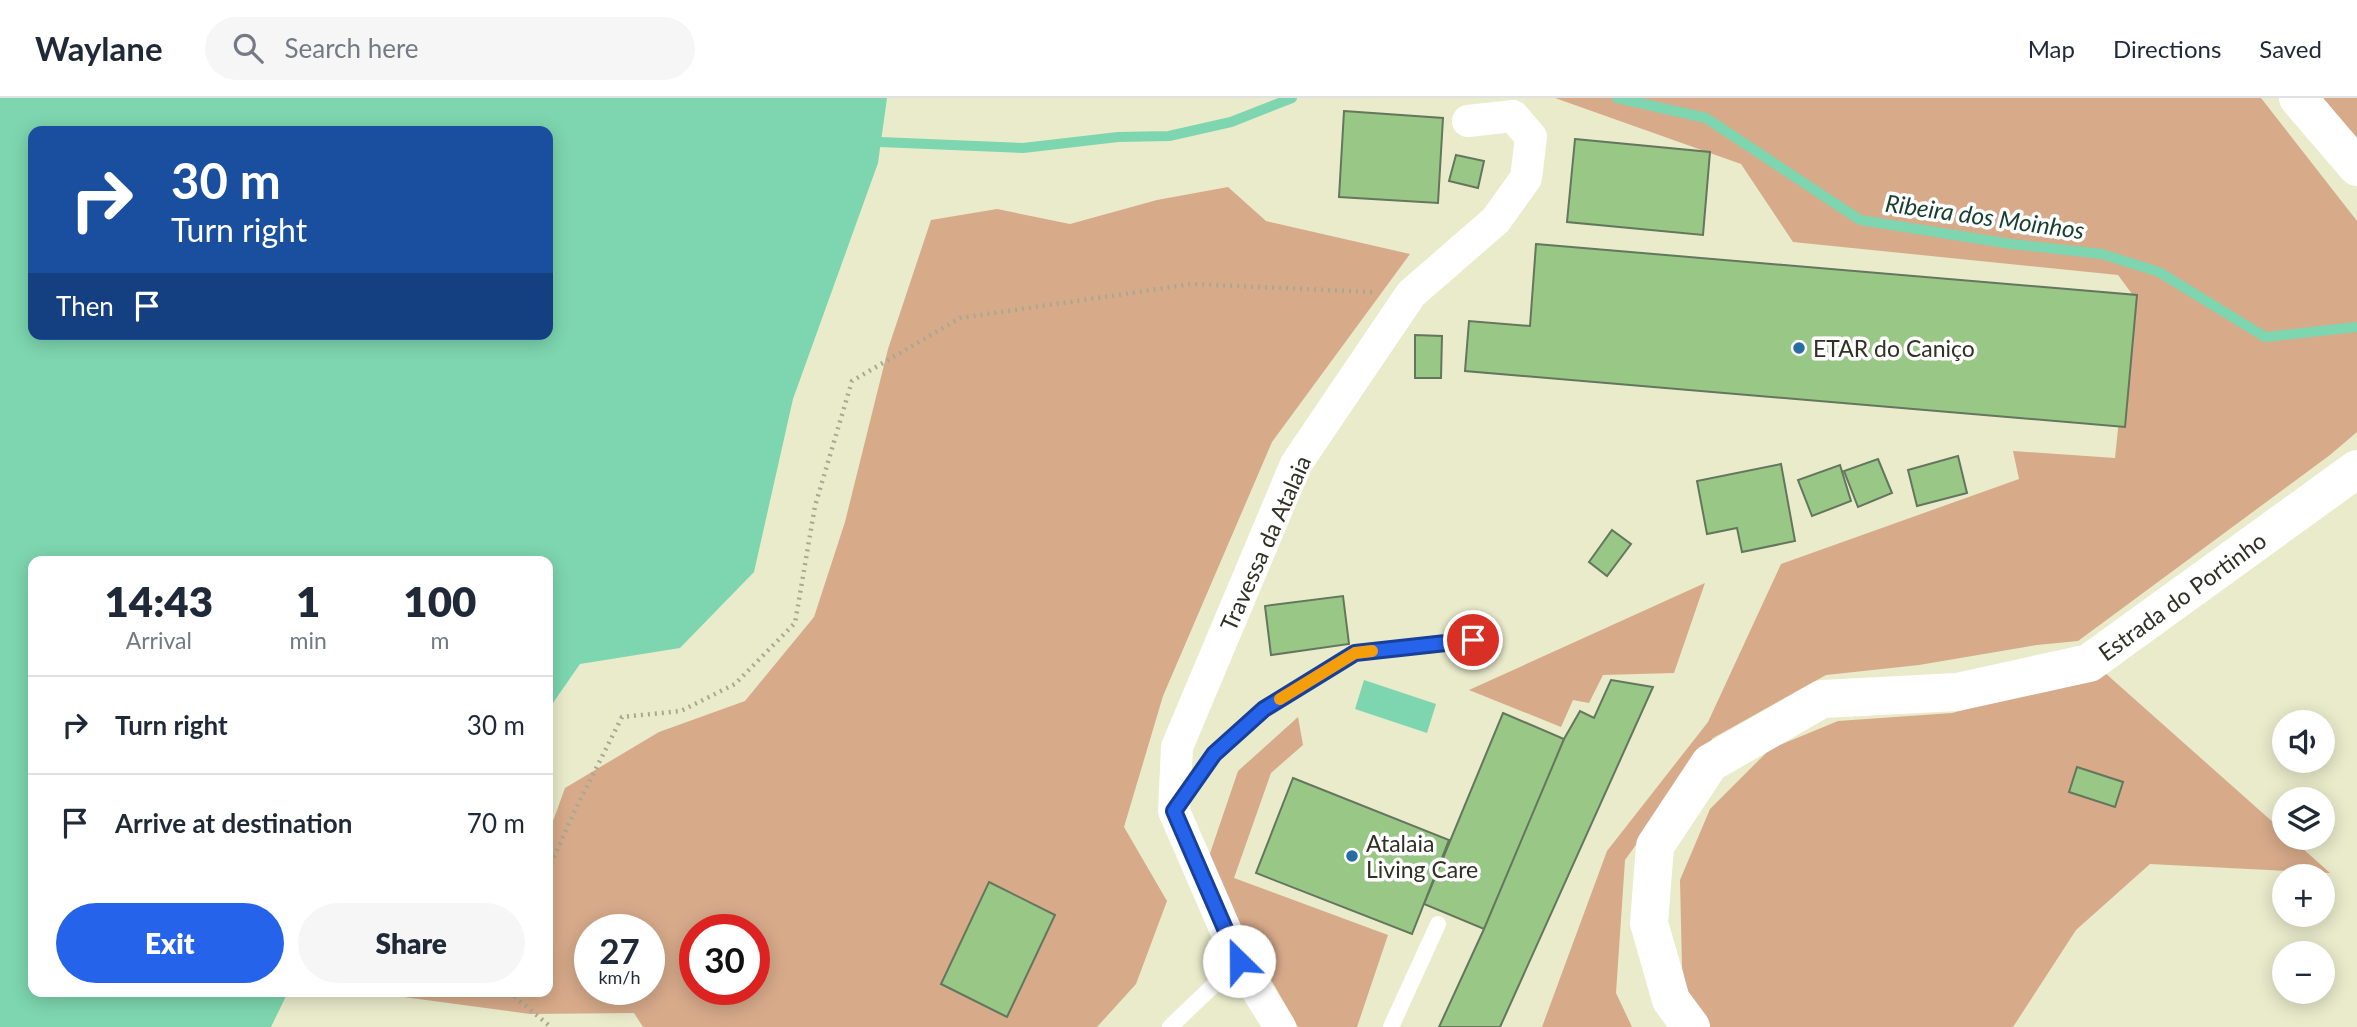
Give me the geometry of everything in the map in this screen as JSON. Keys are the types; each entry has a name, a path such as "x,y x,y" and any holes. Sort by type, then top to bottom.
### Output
{"street":[{"path":"2298,98 2357,167"},
{"name":"Travessa da Atalaia","path":"1280,1027 1239,961 1174,811 1177,747 1296,464 1411,294 1496,220 1526,178 1531,136 1513,116 1468,121"},
{"name":"Estrada do Portinho","path":"1691,1027 1671,1000 1649,923 1655,846 1710,764 1822,699 1957,692 2089,663 2357,469"}],"lane":[{"path":"1174,811 1214,754 1264,709 1355,653 1473,640"},
{"path":"1391,1027 1438,924"},
{"path":"1170,1027 1239,961"}],"path":[{"path":"553,859 622,717 681,711 736,684 794,623 815,506 852,381 960,318 1010,310 1192,284 1411,294"},
{"path":"515,997 551,1027"}],"shaded area":[{"path":"0,98 887,98 878,163 793,399 754,572 680,648 580,664 553,703 553,556 28,556 28,997 286,997 271,1027 0,1027"},
{"path":"1555,98 2261,98 2357,221 2357,432 2330,455 2078,641 2037,645 1919,665 1826,675 1713,738 1625,860 1616,993 1632,1027 1542,1027 1607,851 1708,722 1781,564 2019,479 2013,451 2115,458 2132,294 2118,275 1793,242 1741,164"},
{"path":"2323,98 2357,98 2357,140"},
{"path":"1228,187 1266,221 1410,254 1272,442 1163,696 1124,827 1167,901 1136,984 1097,1027 643,1027 634,1013 530,1014 403,997 553,997 553,821 565,788 659,732 745,701 814,617 845,522 888,349 931,220 997,209 1070,224 1157,200"},
{"path":"1705,583 1674,673 1603,675 1589,703 1573,700 1561,727 1469,690"},
{"path":"2104,672 2272,821 2272,850 2304,850 2320,864 2272,864 2272,870 2150,864 2076,930 2013,1027 1695,1027 1682,967 1680,880 1710,809 1770,749 1838,721 1952,713"},
{"path":"1364,680 1436,704 1427,733 1355,709"},
{"path":"1298,717 1303,745 1271,773 1234,878 1388,935 1357,1027 1298,1027 1206,865 1238,771"}],"building":[{"path":"1344,111 1443,118 1438,203 1339,197"},
{"path":"1575,139 1710,152 1703,235 1567,222"},
{"path":"1456,155 1484,161 1478,188 1449,181"},
{"name":"ETAR do Caniço","path":"1536,244 2137,295 2125,427 1465,371 1469,321 1530,326"},
{"path":"1415,335 1442,336 1441,378 1415,378"},
{"path":"1958,456 1967,493 1917,506 1908,470"},
{"path":"1878,459 1892,493 1858,507 1844,471"},
{"path":"1781,464 1795,541 1742,552 1737,528 1707,534 1697,481"},
{"path":"1840,465 1851,501 1812,516 1798,480"},
{"path":"1612,530 1631,544 1607,576 1589,562"},
{"path":"1343,596 1349,644 1271,655 1265,606"},
{"path":"1611,680 1653,687 1500,1027 1439,1027 1484,929 1564,739 1580,711 1594,718"},
{"path":"1503,713 1564,739 1484,929 1424,904"},
{"path":"2077,767 2123,782 2115,807 2069,792"},
{"name":"Atalaia Living Care","path":"1293,778 1449,840 1412,934 1256,873"},
{"path":"989,882 1055,915 1007,1017 941,984"}],"waterway":[{"name":"Ribeira dos Moinhos","path":"880,142 1023,148 1118,137 1169,136 1231,122 1292,98"},
{"name":"Ribeira dos Moinhos","path":"1617,98 1706,118 1860,220 2011,244 2102,254 2159,272 2265,337 2357,327"}],"slow traffic":[{"path":"1280,699 1355,653 1372,651"}],"place":[{"name":"ETAR do Caniço","path":"1799,348"},
{"name":"Atalaia Living Care","path":"1352,856"}],"route":[{"path":"1239,961 1174,811 1214,754 1264,709 1355,653 1473,640"}]}
